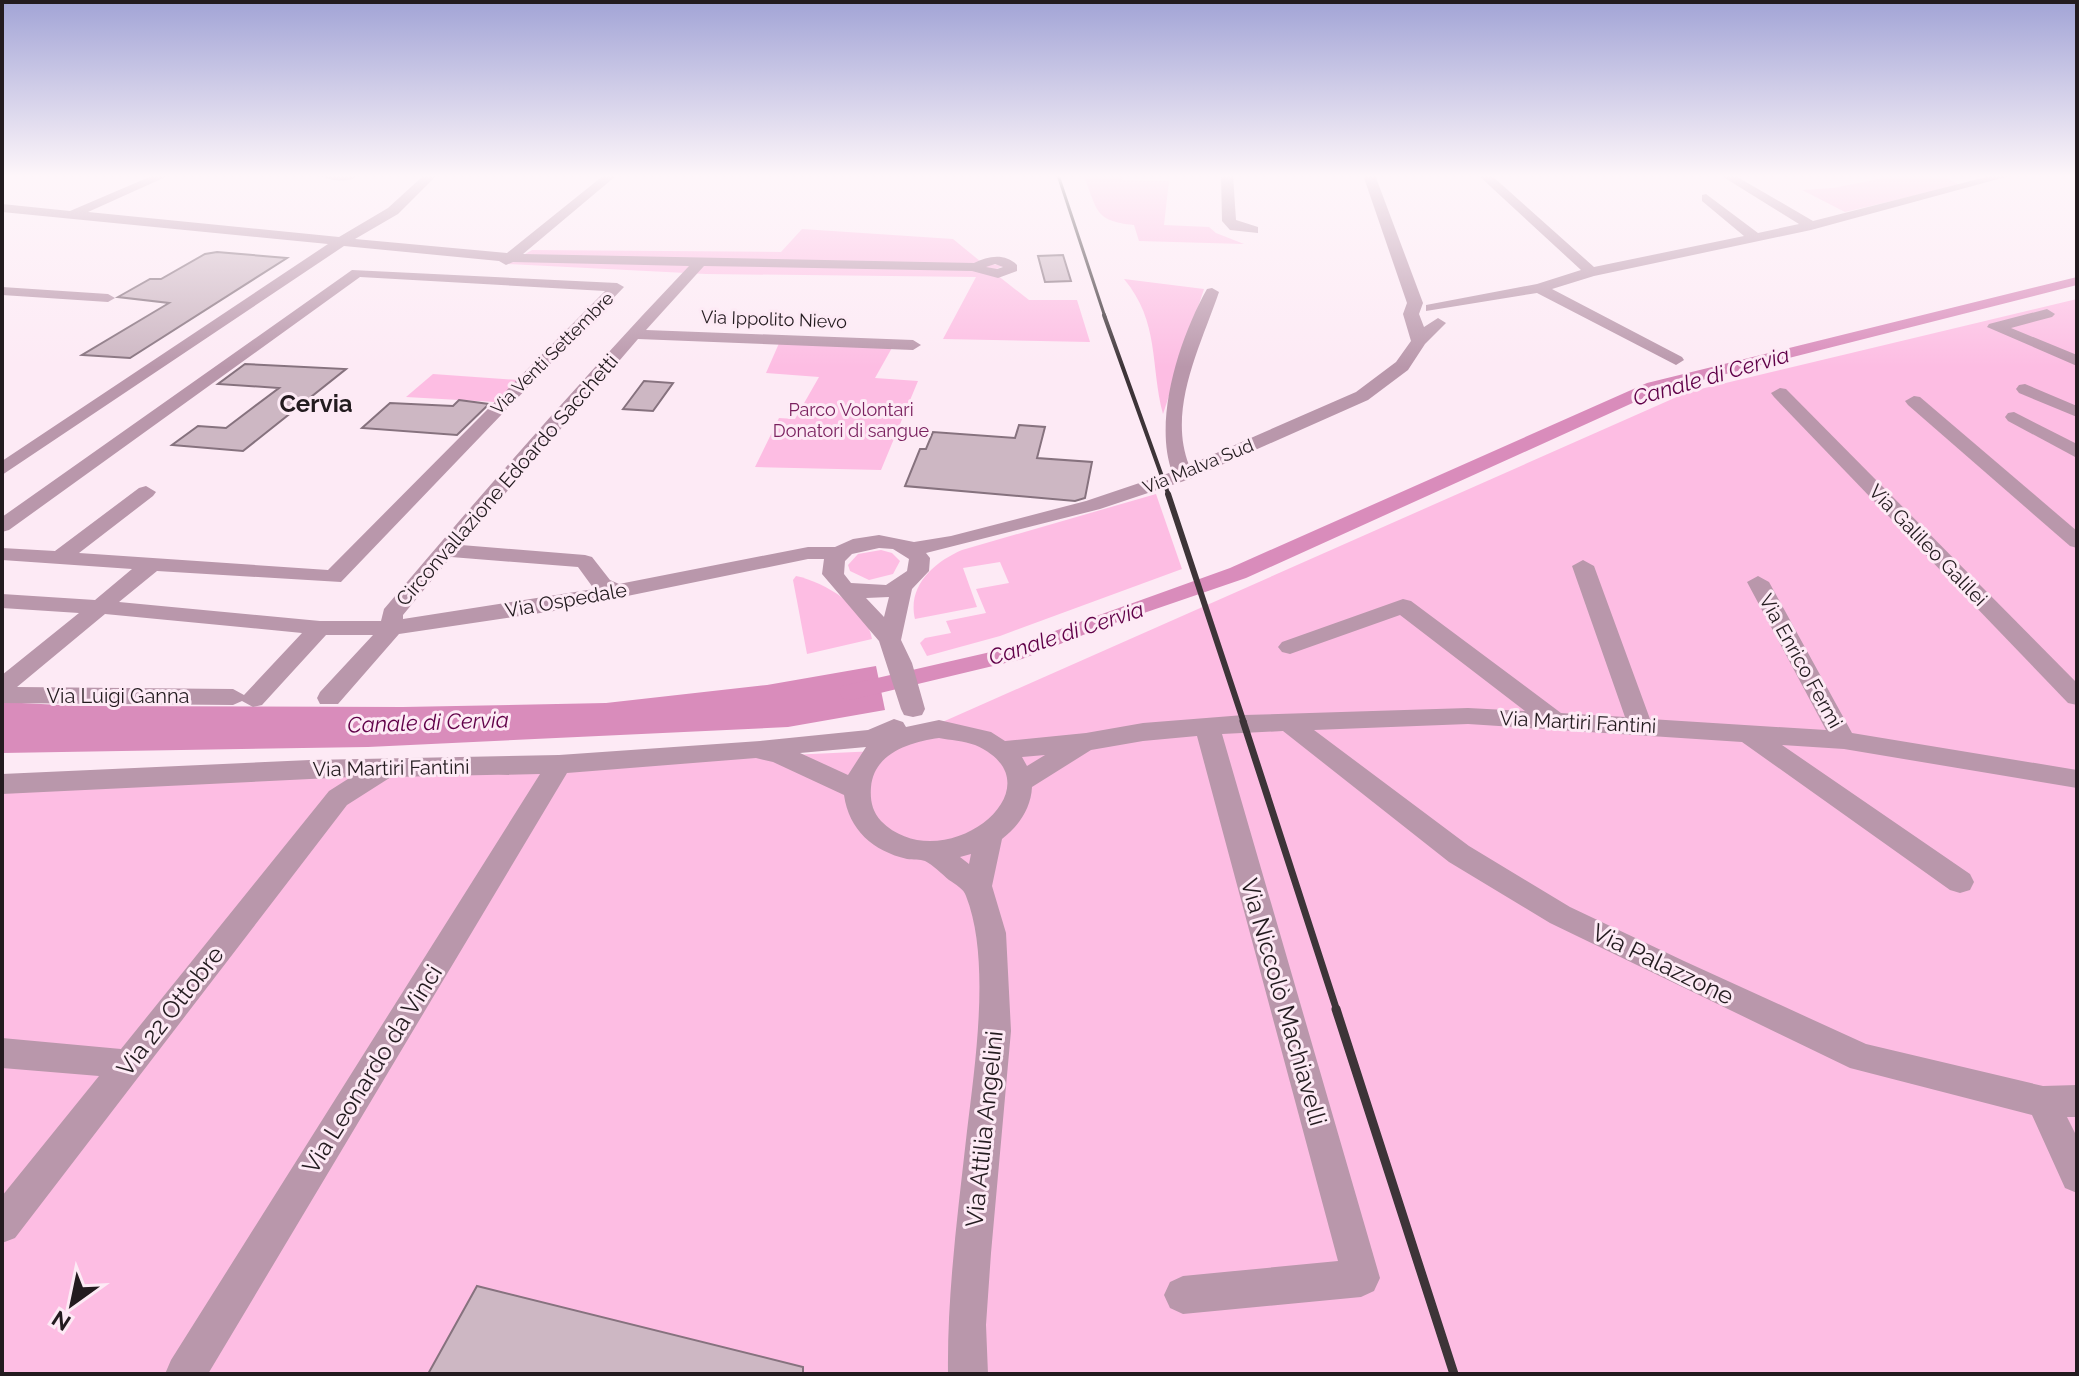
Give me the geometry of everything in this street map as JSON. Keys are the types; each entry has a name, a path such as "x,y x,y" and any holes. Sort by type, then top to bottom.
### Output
{"street":[{"path":"312,239 510,258 977,267"},
{"path":"2,469 345,239"},
{"path":"482,279 533,239"},
{"path":"1392,239 1415,303 1429,316"},
{"path":"1555,239 1591,272"},
{"path":"1539,288 1591,272 1744,239"},
{"name":"Circonvallazione Edoardo Sacchetti","path":"2,601 320,628 392,628 392,614 445,550 632,334 701,261"},
{"name":"Via Venti Settembre","path":"2,526 357,273 617,287 333,577 2,554"},
{"path":"1539,288 1676,360"},
{"name":"Via Malva Sud","path":"916,558 952,542 1093,505 1183,475 1362,396 1402,366 1419,341 1429,316 1465,303 1539,288"},
{"path":"2,291 108,298"},
{"path":"1183,475 1176,461 1172,439 1173,410 1212,292"},
{"path":"2047,314 1995,327 2077,361"},
{"name":"Via Ippolito Nievo","path":"632,334 913,345"},
{"path":"2025,389 2077,412"},
{"name":"Via Galileo Galilei","path":"1780,393 2077,697"},
{"path":"1914,401 2077,542"},
{"path":"2014,417 2077,452"},
{"path":"58,559 146,492"},
{"path":"462,531 479,542 554,558"},
{"path":"875,541 894,542 916,558 912,580 877,593 839,571 853,546 875,541"},
{"path":"445,550 585,561 602,585 619,592"},
{"path":"2,687 151,565"},
{"path":"1583,566 1640,725"},
{"name":"Via Ospedale","path":"392,628 554,604 739,568 796,567 839,571"},
{"path":"839,571 894,651 913,709 939,729"},
{"path":"554,604 578,591 592,575"},
{"name":"Via Enrico Fermi","path":"1758,582 1844,740"},
{"path":"894,651 902,586"},
{"path":"1290,647 1403,606 1553,720"},
{"name":"Via Luigi Ganna","path":"2,695 243,698 320,628"},
{"path":"329,698 392,628"},
{"path":"904,736 913,709"},
{"path":"768,752 872,738 892,729 913,709"},
{"name":"Via Martiri Fantini","path":"1004,750 1086,742 1143,732 1468,716 1844,740 2077,779"},
{"name":"Via Martiri Fantini","path":"1208,729 1293,727 1410,718"},
{"name":"Via Palazzone","path":"1293,727 1459,854 1560,915 1862,1058 2060,1102"},
{"path":"768,752 852,758 877,751 904,736 939,729 964,731 986,738 1004,750 1016,764 1022,781 1020,801 1008,821 989,837 962,848 933,852 906,849 883,840 866,825 856,808 855,789 862,769 877,751"},
{"name":"Via Niccolò Machiavelli","path":"1183,1295 1361,1278 1208,729"},
{"path":"1746,733 1960,882"},
{"path":"1022,781 1086,742"},
{"path":"768,752 855,789"},
{"name":"Via Martiri Fantini","path":"2,784 310,769 559,764 768,752"},
{"name":"Via Leonardo da Vinci","path":"185,1374 559,764"},
{"path":"310,769 331,780 338,798"},
{"name":"Via 22 Ottobre","path":"2,1225 338,798 362,781 387,769"},
{"name":"Via Attilia Angelini","path":"968,1374 972,1253 995,1031 991,933 978,886 989,837"},
{"path":"933,852 978,886"},
{"path":"2,1053 128,1064"},
{"path":"2060,1102 2077,1176"}],"green space":[{"path":"793,239 953,239 986,266 1003,266 992,271 1029,300 1077,300 1090,342 943,339 976,277 706,274 508,264 532,250 781,252"},
{"path":"1232,239 1244,244 1139,241"},
{"path":"1124,279 1204,289 1163,414 1149,328 1135,295"},
{"path":"2077,299 2077,1374 2,1374 2,791 877,751 1688,392"},
{"name":"Parco Volontari Donatori di sangue","path":"780,341 893,346 875,378 918,381 881,470 755,467 779,418 795,419 819,377 766,373"},
{"path":"433,374 518,380 495,402 406,397"},
{"path":"1156,494 1182,569 1000,636 927,656 920,643 925,638 951,633 946,621 986,613 976,589 1009,583 1000,562 963,568 977,607 915,619 915,596 919,586 942,561 962,550"},
{"path":"881,550 892,553 900,561 893,574 869,580 850,571 848,565 858,554"},
{"path":"796,576 819,584 843,598 862,617 872,639 807,654 793,580"}],"water":[{"path":"876,666 885,710 788,727 368,747 2,753 2,702 80,706 403,707 606,703 767,685"}],"building":[{"path":"217,252 287,258 130,358 82,355 169,303 118,297 150,279 161,279 205,254"},
{"path":"1063,255 1071,281 1045,282 1038,256"},
{"path":"245,364 346,369 243,451 172,445 198,426 226,428 279,388 218,384"},
{"path":"644,381 673,383 653,411 623,409"},
{"path":"459,400 489,404 457,435 362,428 390,403 453,406"},
{"path":"1019,425 1045,427 1037,458 1092,462 1085,498 1075,501 905,486 920,449 926,449 933,432 1015,438"},
{"path":"477,1286 803,1367 803,1374 428,1374"}],"waterway":[{"name":"Canale di Cervia","path":"851,692 1014,654 1098,621 1238,573 1653,387 2077,281"}],"railway":[{"path":"1079,239 1105,317"},
{"path":"1104,315 1169,496"},
{"path":"1168,494 1244,723"},
{"path":"1243,721 1337,1011"},
{"path":"1336,1009 1454,1374"}],"district":[{"name":"Cervia","path":"316,403"}]}
